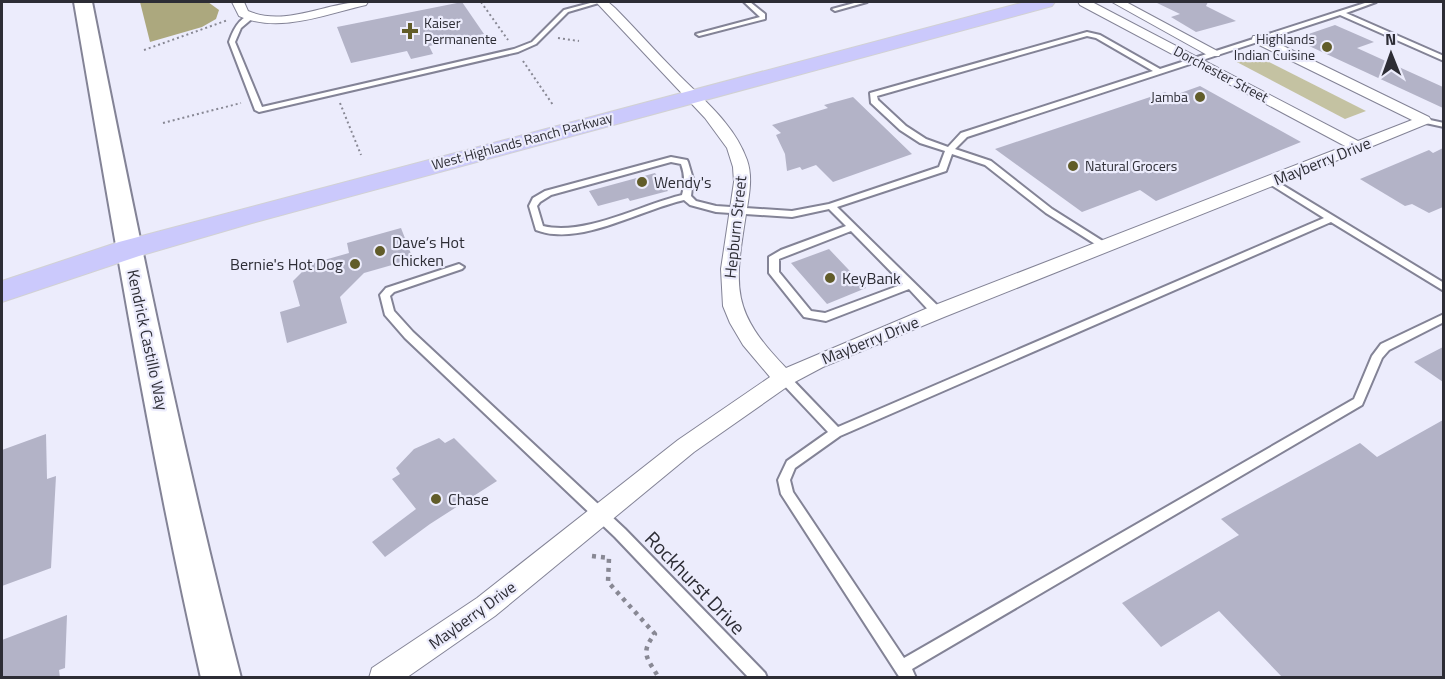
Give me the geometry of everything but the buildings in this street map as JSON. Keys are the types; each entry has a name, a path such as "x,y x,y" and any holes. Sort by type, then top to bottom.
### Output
{"main road":[{"name":"Kendrick Castillo Way","path":"83,2 129,249 195,571 221,678"},
{"name":"West Highlands Ranch Parkway","path":"2,292 129,249 1045,2"}],"street":[{"path":"243,8 270,19 298,18 362,2"},
{"name":"Hepburn Street","path":"600,2 691,96 723,132 736,153 742,176 728,270 732,310 751,344 784,378"},
{"name":"Dorchester Street","path":"1084,2 1358,147"},
{"name":"Dorchester Street","path":"1118,2 1214,53"},
{"path":"243,8 283,10 337,7"},
{"path":"1258,39 1434,123"},
{"name":"Mayberry Drive","path":"382,678 486,607 714,424 784,378 816,362 938,312 1271,181 1358,147 1434,123"}],"lane":[{"path":"243,8 232,42 259,110 522,49 534,43 566,10 600,2"},
{"path":"696,32 760,20 764,16 747,2"},
{"path":"835,9 864,2"},
{"path":"686,197 699,206 738,211 792,214 831,206 943,169 949,151 964,135 1373,2"},
{"path":"1339,12 1443,58"},
{"path":"1106,247 1048,211 988,163 971,155 949,151 922,141 903,128 874,101 873,95 1087,34 1098,36 1158,71"},
{"path":"671,159 684,162 688,170 690,182 686,197 571,232 558,233 539,228 533,206 536,200 548,193 671,159"},
{"path":"1271,181 1443,288"},
{"path":"831,206 908,286 938,312"},
{"path":"1330,219 836,433 791,465 784,480 787,494 905,672 1358,402 1377,356 1385,347 1443,317"},
{"path":"851,228 774,257 774,273 808,314 826,317 908,286"},
{"name":"Rockhurst Drive","path":"459,267 390,290 384,296 389,312 428,354 601,516 760,678"},
{"path":"784,378 836,433"}],"path":[{"path":"144,50 166,40 211,28 243,8"},
{"path":"336,93 361,155"},
{"path":"592,556 609,558 608,582 655,634 646,645 646,655 659,678"}],"shaded area":[{"path":"140,2 208,2 219,10 216,19 202,27 150,42"},
{"path":"1253,54 1366,111 1345,119 1233,60"}],"place":[{"name":"Kaiser Permanente","path":"410,31"},
{"name":"Highlands Indian Cuisine","path":"1327,47"},
{"name":"Jamba","path":"1200,97"},
{"name":"Natural Grocers","path":"1073,166"},
{"name":"Wendy's","path":"642,182"},
{"name":"Dave’s Hot Chicken","path":"380,251"},
{"name":"Bernie's Hot Dog","path":"355,264"},
{"name":"KeyBank","path":"830,278"},
{"name":"Chase","path":"436,499"}]}
